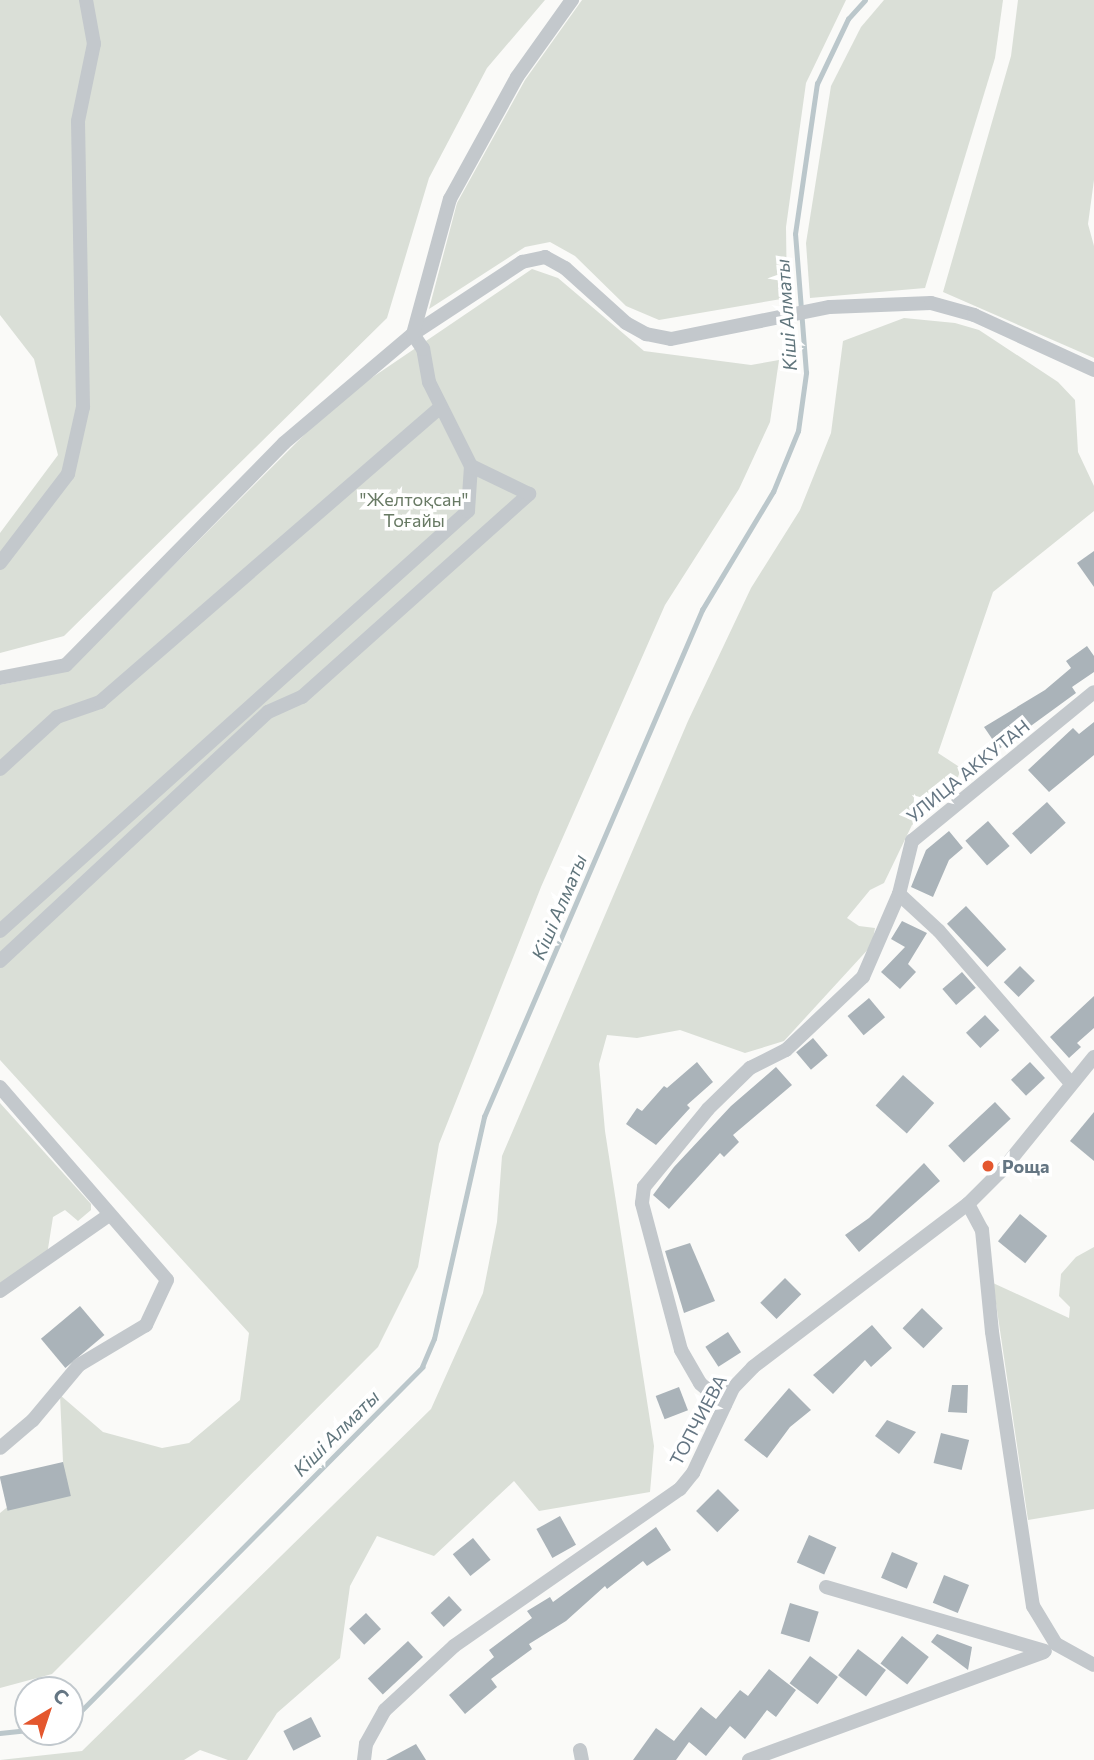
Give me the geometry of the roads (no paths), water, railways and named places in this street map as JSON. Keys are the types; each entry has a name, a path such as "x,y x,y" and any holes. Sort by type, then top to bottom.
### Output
{"street":[{"path":"0,562 68,474 83,407 78,121 94,44 86,0"},
{"path":"412,334 450,199 517,78 572,0"},
{"path":"0,678 66,665 284,443 412,334 522,262 545,257 646,334 671,339 830,307 931,303 974,315 1094,370"},
{"path":"0,931 468,511 471,466 429,382 423,349 412,334"},
{"path":"0,769 57,717 100,702 442,407"},
{"path":"0,961 268,712 302,697 529,494 471,466"},
{"name":"УЛИЦА АККУТАН","path":"724,1405 700,1383 681,1349 642,1203 644,1187 708,1109 742,1076 786,1050 863,977 899,894 912,841 1094,692"},
{"path":"899,894 939,931 1070,1082"},
{"name":"ТОПЧИЕВА","path":"364,1760 366,1744 384,1710 454,1646 680,1489 694,1473 724,1405 752,1367 968,1204 1004,1168 1070,1082 1094,1057"},
{"path":"0,1087 167,1280 146,1325 79,1365 33,1420 0,1448"},
{"path":"968,1204 982,1230 1024,1565 1033,1606 1050,1648"},
{"path":"0,1291 109,1215"},
{"path":"826,1587 1050,1648 1094,1665"},
{"path":"749,1760 1050,1648"}],"waterway":[{"name":"Кіші Алматы","path":"84,1708 422,1367 434,1339 484,1117 702,610 773,492 798,431 806,373 795,234 817,84 848,19 865,0"},
{"name":"Кіші Алматы","path":"0,1733 14,1732"}],"place":[{"name":"Роща","path":"988,1166"}],"park label":[{"name":"\"Желтоқсан\" Тоғайы","path":"414,510"}]}
